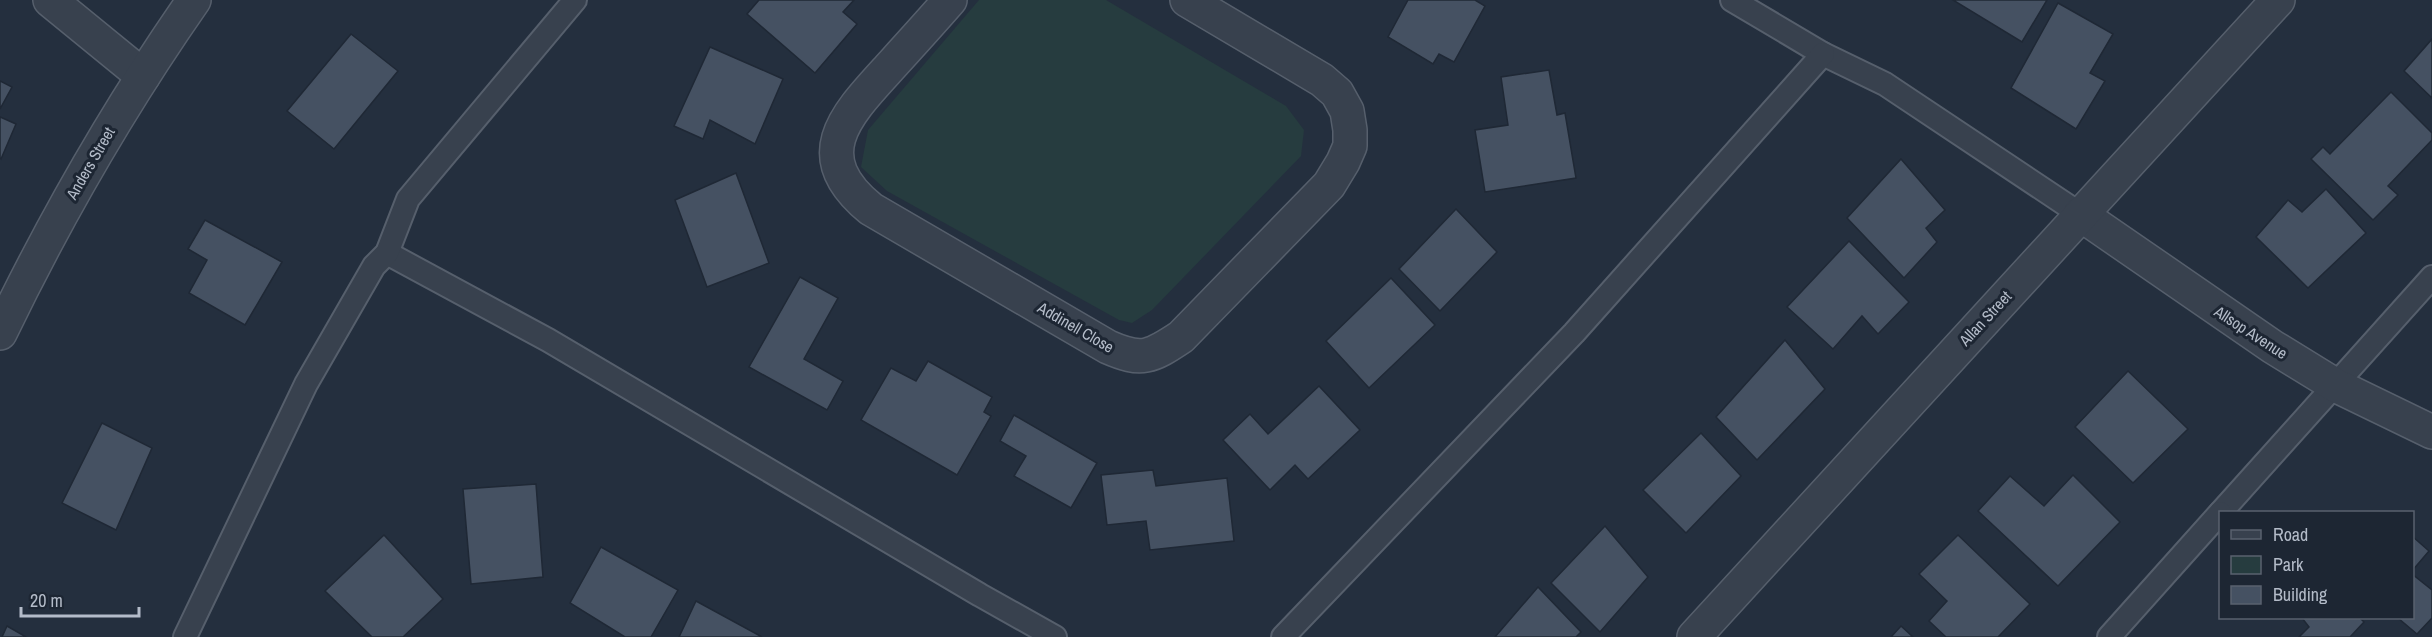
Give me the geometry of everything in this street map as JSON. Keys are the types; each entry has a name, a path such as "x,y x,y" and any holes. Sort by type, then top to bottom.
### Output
{"street":[{"path":"50,0 142,76"},
{"name":"Anders Street","path":"0,333 60,215 110,127 194,0"},
{"name":"Addinell Close","path":"950,0 850,113 837,145 837,160 842,178 853,194 871,209 1108,347 1126,355 1142,358 1164,349 1190,329 1329,185 1350,146 1347,111 1337,93 1322,80 1187,0"},
{"name":"Allan Street","path":"1694,637 2278,0"},
{"name":"Allsop Avenue","path":"2080,214 2213,307 2335,385 2432,432"}],"lane":[{"path":"185,637 306,384 374,266 387,253 408,199 575,0"},
{"path":"1732,0 1823,54 1885,84 2080,214"},
{"path":"1283,637 1574,333 1823,54"},
{"path":"387,253 548,340 1055,637"},
{"path":"2223,511 2432,277"},
{"path":"2109,637 2219,515"}],"green space":[{"path":"979,0 1106,0 1286,106 1304,130 1301,156 1152,310 1132,323 1119,320 887,191 861,167 868,130"}],"building":[{"path":"759,0 854,0 843,12 857,24 815,73 747,14"},
{"path":"1408,0 1475,0 1485,6 1454,62 1439,54 1433,64 1388,37"},
{"path":"1953,0 2047,0 2022,42"},
{"path":"2058,3 2113,34 2090,73 2105,81 2076,129 2011,88"},
{"path":"351,34 398,71 334,149 287,111"},
{"path":"2432,39 2432,98 2404,71"},
{"path":"710,47 783,79 755,144 710,120 703,139 674,126"},
{"path":"1549,70 1557,115 1565,113 1576,178 1485,192 1475,130 1508,125 1501,77"},
{"path":"0,81 12,87 0,109"},
{"path":"2391,92 2432,133 2432,140 2388,186 2398,195 2373,220 2311,159 2323,147 2330,154"},
{"path":"0,117 16,124 1,159 0,158"},
{"path":"1901,159 1945,210 1926,228 1937,242 1904,278 1847,218"},
{"path":"736,173 769,263 707,287 675,200"},
{"path":"2326,189 2366,233 2308,288 2256,237 2288,200 2302,212"},
{"path":"1456,209 1497,252 1440,311 1399,269"},
{"path":"205,220 282,262 245,325 189,293 207,260 188,249"},
{"path":"1849,241 1909,302 1878,334 1862,316 1833,349 1787,307"},
{"path":"800,277 838,298 804,359 843,381 827,410 749,367"},
{"path":"1391,278 1435,325 1369,388 1326,341"},
{"path":"1785,340 1825,389 1757,460 1716,417"},
{"path":"928,361 992,397 984,412 991,416 957,475 861,420 891,368 916,381"},
{"path":"2128,371 2188,429 2133,483 2075,427"},
{"path":"1319,386 1360,430 1308,479 1295,465 1270,490 1223,440 1250,414 1268,434"},
{"path":"1014,415 1097,463 1071,508 1014,476 1026,456 1000,441"},
{"path":"102,423 152,448 116,530 62,503"},
{"path":"1701,433 1741,476 1686,533 1643,490"},
{"path":"1153,470 1156,486 1227,478 1234,541 1150,550 1146,521 1107,525 1101,475"},
{"path":"2073,475 2120,522 2058,586 1978,511 2010,476 2044,506"},
{"path":"536,484 543,577 471,584 463,489"},
{"path":"1605,526 1648,577 1600,632 1551,583"},
{"path":"384,535 443,599 403,637 372,637 325,591"},
{"path":"1958,535 2030,604 1998,637 1946,637 1929,621 1947,601 1919,574"},
{"path":"2414,538 2429,551 2414,569"},
{"path":"601,547 678,590 651,637 625,637 570,603"},
{"path":"2414,576 2432,590 2432,618 2417,634 2399,619 2414,619"},
{"path":"1538,587 1581,632 1576,637 1495,637"},
{"path":"696,601 762,637 679,637"},
{"path":"2303,619 2361,619 2364,622 2350,637 2299,637 2309,627"},
{"path":"7,626 26,637 2,637"},
{"path":"1901,626 1913,637 1891,637"}]}
